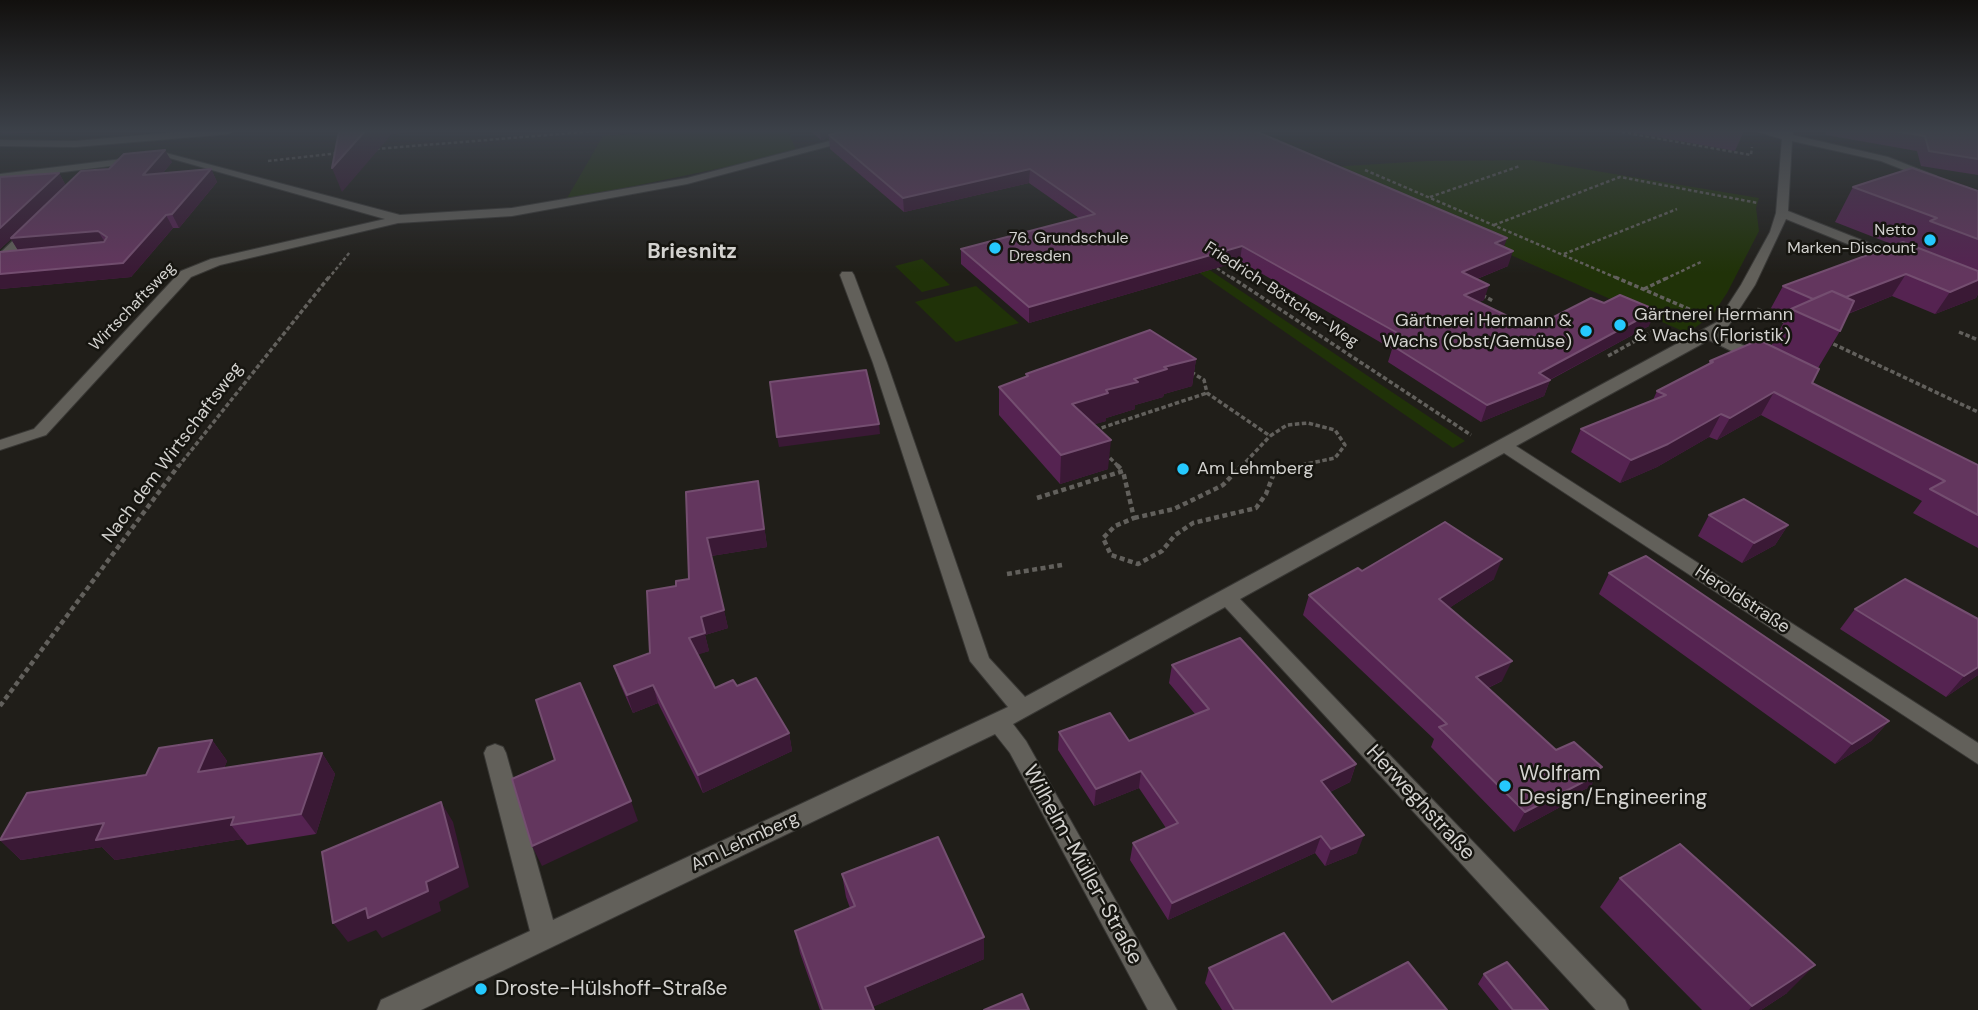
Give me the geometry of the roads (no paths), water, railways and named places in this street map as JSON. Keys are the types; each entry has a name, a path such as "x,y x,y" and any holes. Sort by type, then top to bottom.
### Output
{"street":[{"path":"78,184 84,178"},
{"name":"Wirtschaftsweg","path":"242,178 398,219"},
{"name":"Wirtschaftsweg","path":"0,446 40,432 186,274 216,261 398,219 453,218 573,203 696,178"},
{"name":"Am Lehmberg","path":"391,1010 999,722 1709,334 1722,325 1748,285 1776,232 1782,213 1785,178"},
{"path":"1932,178 1942,182"},
{"path":"1782,213 1904,262"},
{"path":"0,260 39,222"},
{"path":"0,260 26,258"},
{"path":"847,275 880,363 980,662 1023,709"},
{"path":"1709,334 1774,366"},
{"name":"Heroldstraße","path":"1506,447 1978,755"},
{"name":"Herweghstraße","path":"1226,596 1615,1010"},
{"name":"Wilhelm-Müller-Straße","path":"999,722 1017,747 1163,1010"},
{"path":"495,753 545,937"}],"place":[{"name":"Netto Marken-Discount","path":"1930,240"},
{"name":"76. Grundschule Dresden","path":"995,248"},
{"name":"Gärtnerei Hermann & Wachs (Floristik)","path":"1620,325"},
{"name":"Gärtnerei Hermann & Wachs (Obst/Gemüse)","path":"1586,331"},
{"name":"Am Lehmberg","path":"1183,469"},
{"name":"Wolfram Design/Engineering","path":"1505,786"},
{"name":"Droste-Hülshoff-Straße","path":"481,989"}],"district":[{"name":"Briesnitz","path":"692,252"}]}
